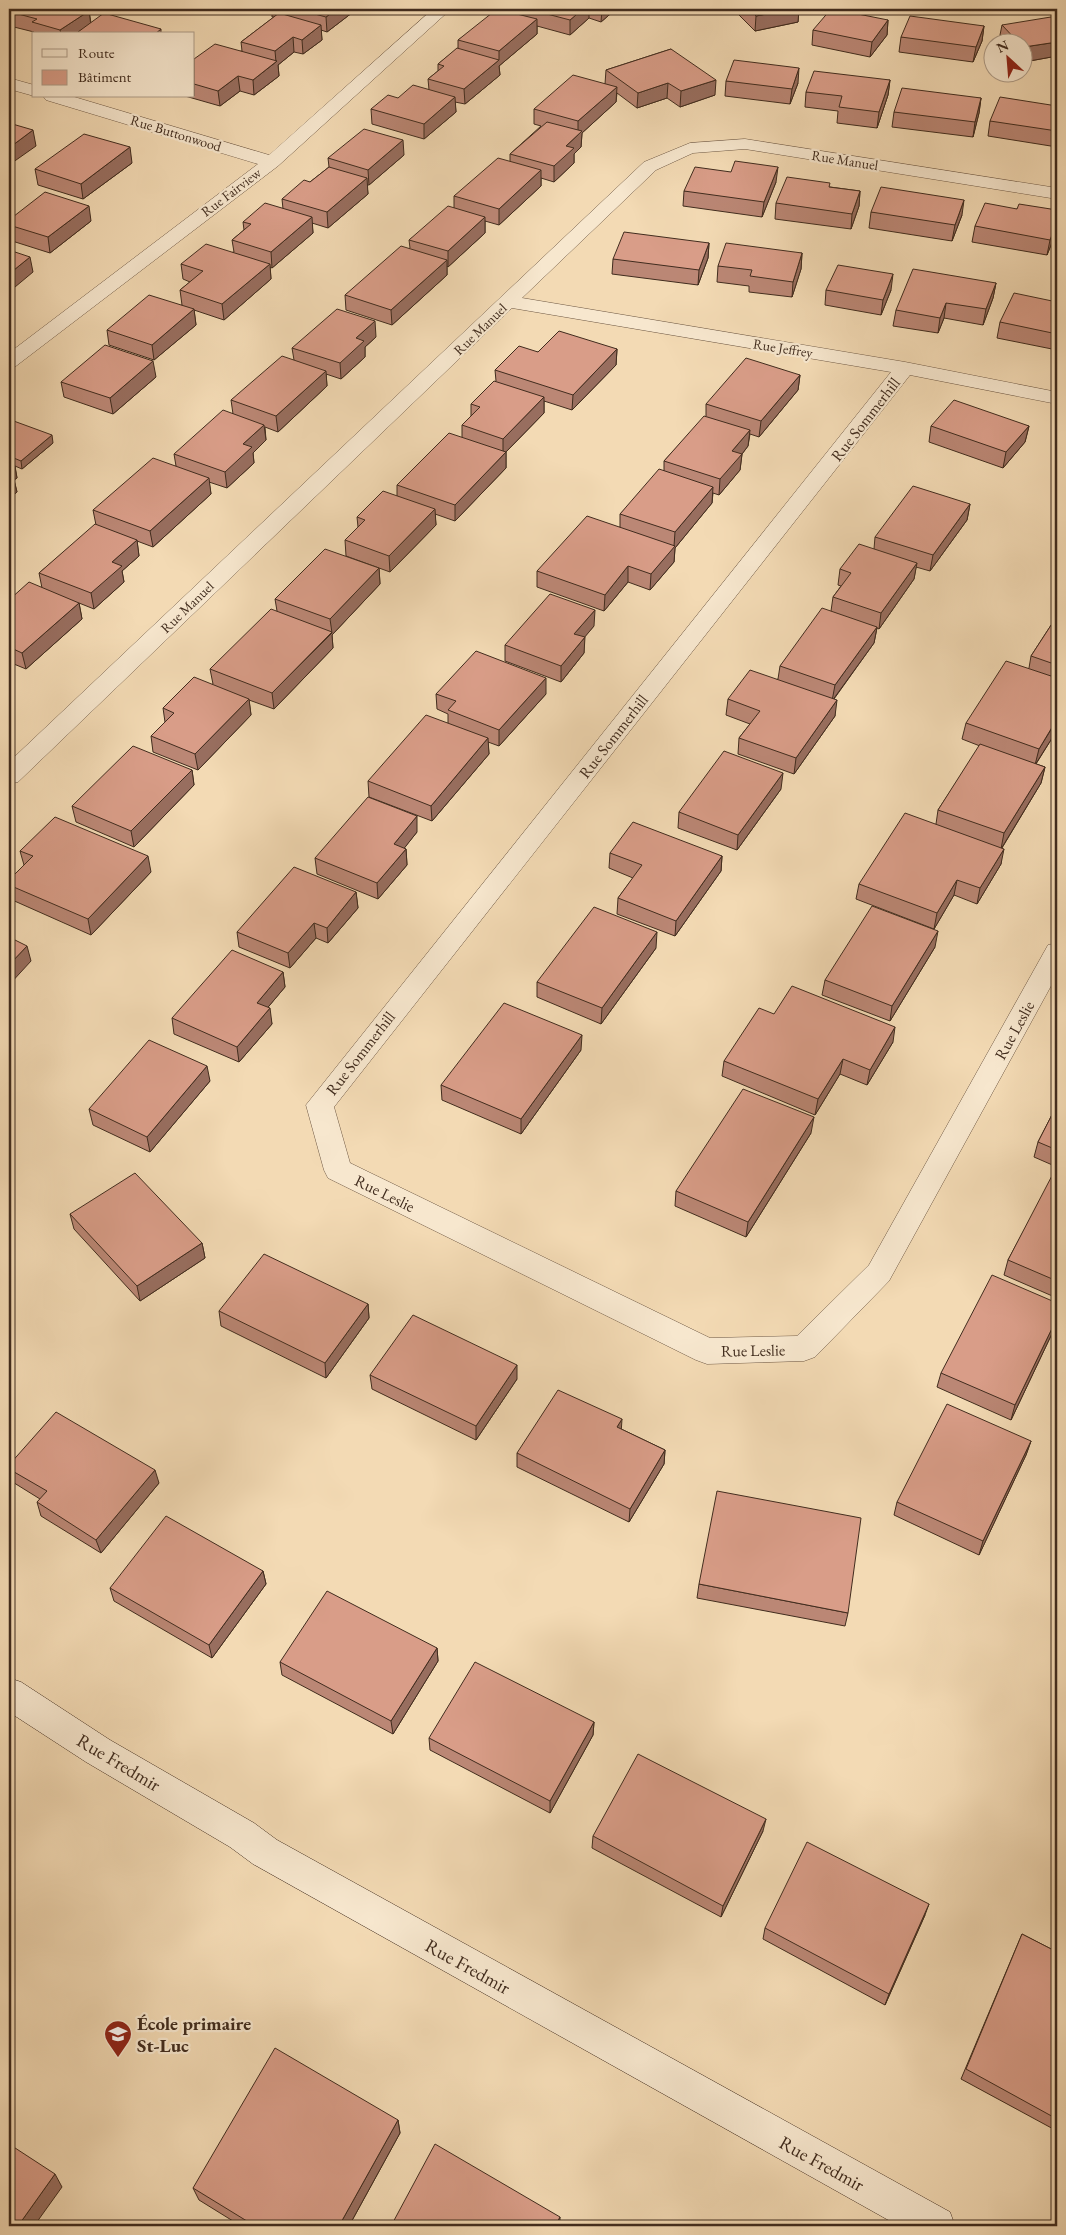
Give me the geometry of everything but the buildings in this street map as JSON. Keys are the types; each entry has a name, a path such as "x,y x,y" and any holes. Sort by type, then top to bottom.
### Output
{"street":[{"name":"Rue Fairview","path":"9,362 272,162 443,9"},
{"path":"9,83 32,90"},
{"name":"Rue Buttonwood","path":"59,98 272,162"},
{"name":"Rue Manuel","path":"9,776 650,166 690,148 745,144 1057,194"},
{"name":"Rue Jeffrey","path":"508,302 905,368 1057,398"},
{"name":"Rue Sommerhill","path":"320,1105 905,368"},
{"name":"Rue Leslie","path":"320,1105 338,1170 707,1351 804,1348 879,1272 1057,952"},
{"name":"Rue Fredmir","path":"9,1693 98,1751 242,1835 265,1852 936,2226"}],"place":[{"name":"École primaire St-Luc","path":"118,2058"}]}
